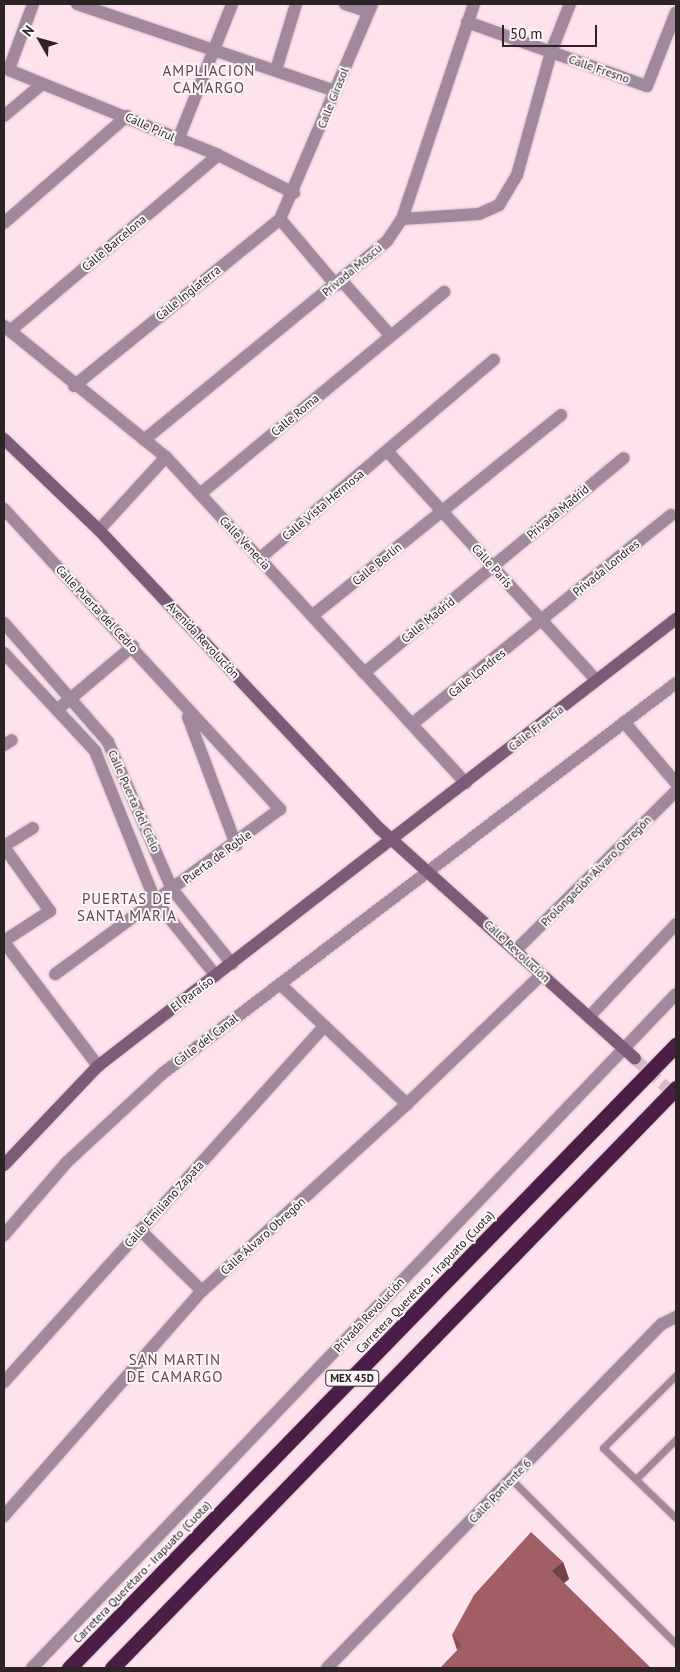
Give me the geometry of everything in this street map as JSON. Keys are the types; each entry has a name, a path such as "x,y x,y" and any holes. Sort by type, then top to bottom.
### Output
{"highway":[{"name":"Carretera Querétaro - Irapuato (Cuota)","path":"69,1668 676,1046"},
{"name":"MEX 45D","path":"112,1668 676,1088"}],"main road":[{"name":"Avenida Revolución","path":"4,439 100,530 380,829 398,841"},
{"name":"Calle Francia","path":"398,841 466,783 676,619"},
{"name":"Calle Revolución","path":"398,841 635,1059"},
{"name":"El Paraíso","path":"4,1165 98,1066 398,841"}],"street":[{"path":"6,69 33,4"},
{"path":"77,4 215,48 336,91"},
{"path":"178,140 232,4"},
{"path":"276,70 296,4"},
{"path":"345,4 370,8"},
{"name":"Privada Moscú","path":"144,440 387,241 402,218 474,4"},
{"path":"402,218 479,214 499,205 517,175 551,52 570,4"},
{"name":"Calle Girasol","path":"294,193 370,8"},
{"name":"Calle Fresno","path":"467,22 647,86 676,12"},
{"name":"Calle Pirul","path":"6,69 41,85 127,116 178,140 218,155 294,193"},
{"path":"4,116 41,85"},
{"path":"4,223 127,116"},
{"name":"Calle Barcelona","path":"7,328 218,155"},
{"name":"Calle Inglaterra","path":"74,386 280,219 294,193"},
{"path":"280,219 391,336"},
{"name":"Calle Roma","path":"200,494 444,292"},
{"name":"Calle Venecia","path":"7,328 74,386 166,457 466,783"},
{"name":"Calle Vista Hermosa","path":"259,559 388,452 494,360"},
{"name":"Calle Berlín","path":"312,616 561,415"},
{"name":"Calle París","path":"388,452 596,680"},
{"path":"100,530 166,457"},
{"name":"Privada Madrid","path":"493,567 624,458"},
{"name":"Calle Puerta del Cedro","path":"4,509 133,646 186,712 280,809"},
{"name":"Privada Londres","path":"542,621 671,515"},
{"name":"Calle Madrid","path":"364,673 493,567"},
{"name":"Calle Londres","path":"412,724 542,621"},
{"name":"Calle Puerta del Cielo","path":"4,623 72,697 108,742 172,889 232,964"},
{"path":"58,709 133,646"},
{"name":"Calle Puerta del Cielo","path":"4,653 95,751 155,900 216,976"},
{"path":"426,868 676,682"},
{"name":"Calle Puerta del Cedro","path":"186,712 236,845"},
{"path":"624,722 676,783"},
{"name":"Prolongación Álvaro Obregón","path":"516,950 676,792"},
{"name":"Puerta de Roble","path":"55,974 155,900 236,845 280,809"},
{"path":"34,828 4,847 50,911 4,942 98,1066"},
{"name":"Calle del Canal","path":"4,1234 67,1162 163,1072 280,984 426,868"},
{"path":"589,1017 676,924"},
{"name":"Calle Álvaro Obregón","path":"4,1516 202,1291 407,1104 542,974"},
{"path":"280,984 407,1104"},
{"name":"Privada Revolución","path":"32,1668 676,994"},
{"name":"Calle Emiliano Zapata","path":"4,1382 324,1026"},
{"path":"140,1230 202,1291"},
{"name":"Calle Poniente 6","path":"334,1666 511,1479 662,1324 676,1317"}],"lane":[{"path":"676,1375 603,1448 676,1518"},
{"path":"636,1479 676,1439"},
{"path":"511,1479 676,1644"}],"building":[{"path":"531,1532 563,1562 552,1571 651,1668 440,1668 462,1645 452,1635 474,1595"}],"tunnel":[{"path":"635,1059 676,1096"}],"district":[{"name":"AMPLIACION CAMARGO","path":"209,78"},
{"name":"PUERTAS DE SANTA MARIA","path":"127,906"},
{"name":"SAN MARTIN DE CAMARGO","path":"175,1368"}]}
